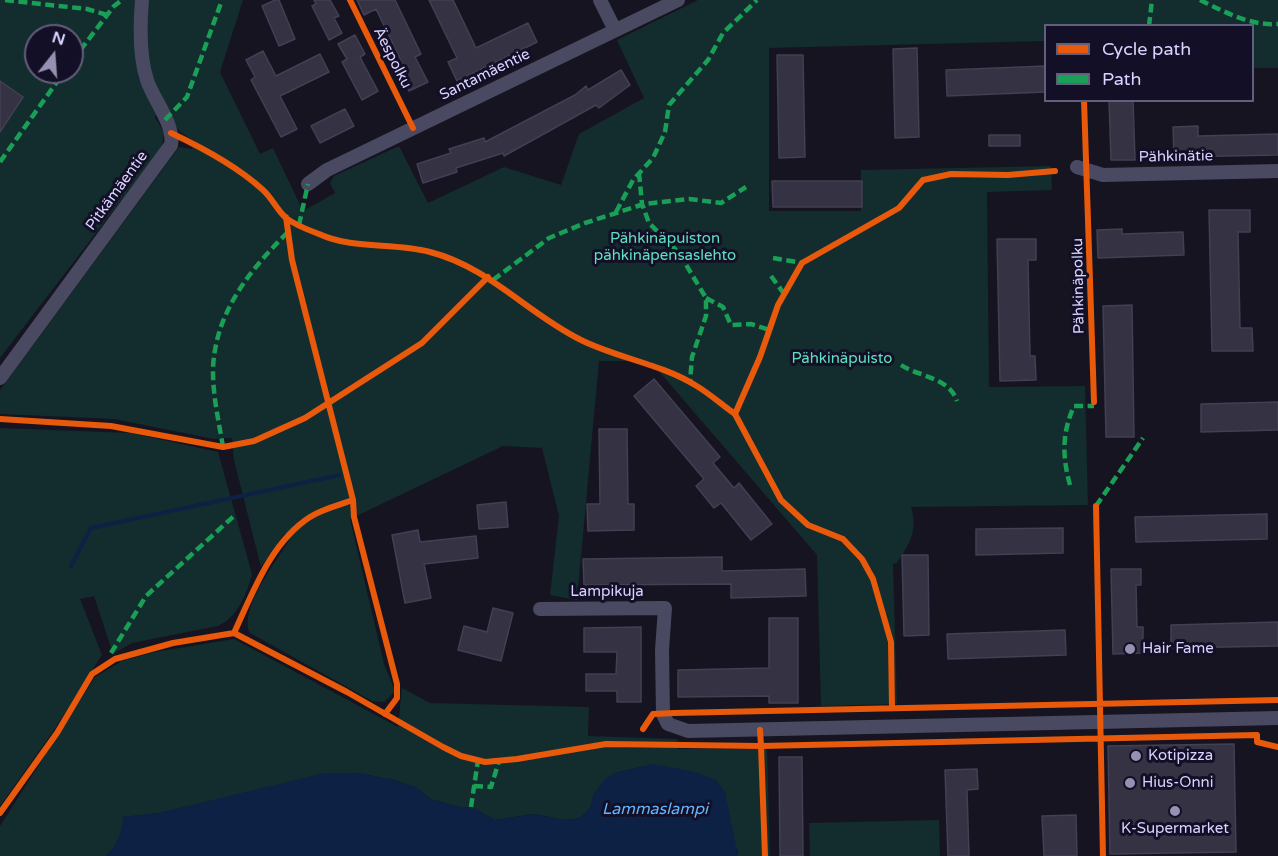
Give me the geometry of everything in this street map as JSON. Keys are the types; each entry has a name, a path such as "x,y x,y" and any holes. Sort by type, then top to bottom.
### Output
{"street":[{"name":"Pitkämäentie","path":"0,378 171,145 171,133 147,79 143,64 142,0"},
{"path":"600,0 615,30"},
{"name":"Santamäentie","path":"309,184 327,170 678,0"},
{"name":"Pähkinätie","path":"1077,167 1102,175 1278,171"},
{"name":"Lampikuja","path":"540,609 665,608 663,714 668,724 688,731 1278,718"}],"green space":[{"name":"Pähkinäpuisto","path":"0,0 243,0 220,72 260,154 273,148 303,211 335,193 330,183 334,176 399,146 428,203 504,167 561,185 579,134 644,98 617,40 698,0 1278,0 1278,68 1254,68 1254,24 1044,24 1044,41 769,48 769,211 861,211 861,170 1051,166 1052,190 987,192 989,387 1085,386 1088,505 911,507 914,523 912,536 897,563 893,564 897,704 821,706 817,555 650,361 599,361 577,600 550,595 559,516 542,448 503,446 350,519 384,664 395,691 384,702 372,701 250,633 249,612 254,599 268,572 290,539 285,533 261,567 234,460 232,438 214,439 114,419 0,414 0,390 179,147 192,149 195,141 176,127 162,107 155,117 164,133 162,147 0,358"},
{"path":"0,428 131,433 218,452 252,574 240,605 225,622 218,626 132,643 113,654 94,596 80,599 102,655 52,733 0,806"},
{"path":"234,639 398,727 402,688 430,703 589,707 588,736 677,739 678,749 767,749 770,856 738,856 738,850 641,767 615,773 594,794 590,808 580,818 563,820 534,814 495,820 471,807 459,807 430,799 417,788 395,780 357,773 263,789 159,813 124,817 119,838 114,848 106,856 0,856 0,826 95,677 122,661 155,652"},
{"path":"939,820 940,856 810,856 809,823"}],"water":[{"name":"Lammaslampi","path":"653,764 695,772 716,780 725,792 738,856 106,856 114,848 119,838 123,817 159,813 324,773 357,773 395,780 417,788 430,799 459,807 471,807 495,820 534,814 564,820 580,818 590,808 594,794 604,780 615,773"}],"building":[{"path":"279,0 295,39 279,46 262,6"},
{"path":"314,0 330,0 339,16 334,18 342,33 329,40 312,6 316,4"},
{"path":"357,0 395,0 421,54 415,57 428,82 409,91 401,75 407,73 376,9 364,15"},
{"path":"429,0 453,0 476,48 528,23 537,42 457,81 448,62 457,58"},
{"path":"355,35 365,54 360,57 378,91 362,100 342,62 347,59 338,44"},
{"path":"917,48 919,137 895,138 893,49"},
{"path":"263,51 276,76 320,54 329,72 280,96 297,129 281,137 251,80 255,77 246,60"},
{"path":"777,55 803,55 805,157 779,158"},
{"path":"1044,66 1044,92 947,96 946,70"},
{"path":"621,70 630,85 599,108 596,105 504,156 503,153 456,168 457,172 423,183 417,164 451,153 449,149 484,138 485,142 575,95 586,86 588,90"},
{"path":"0,81 23,97 0,132"},
{"path":"1109,102 1133,102 1135,160 1111,160"},
{"path":"345,109 354,126 320,143 311,126"},
{"path":"1198,126 1198,136 1278,134 1278,155 1174,157 1173,127"},
{"path":"989,135 1020,135 1020,146 989,146"},
{"path":"772,181 862,181 862,207 773,207"},
{"path":"1209,210 1250,210 1250,232 1238,232 1240,328 1252,328 1253,351 1212,351"},
{"path":"1122,229 1122,234 1183,232 1184,255 1098,258 1097,230"},
{"path":"997,239 1036,239 1036,260 1028,260 1030,356 1035,356 1036,380 1000,381"},
{"path":"1132,305 1134,437 1106,437 1103,306"},
{"path":"654,379 720,457 713,463 734,488 739,483 772,524 751,540 721,503 714,508 696,486 704,479 634,396"},
{"path":"1278,402 1278,430 1201,432 1201,404"},
{"path":"599,429 627,429 628,504 634,504 634,530 588,531 587,504 600,504"},
{"path":"506,502 508,527 479,529 477,505"},
{"path":"1267,514 1267,539 1136,542 1135,517"},
{"path":"1063,528 1063,553 976,555 976,529"},
{"path":"418,530 420,542 476,536 478,558 424,564 431,598 405,603 392,535"},
{"path":"902,555 928,555 929,635 904,636"},
{"path":"722,557 722,571 805,569 806,596 731,598 731,584 584,585 583,559"},
{"path":"1111,569 1141,569 1141,585 1136,585 1137,627 1143,627 1143,653 1113,654"},
{"path":"493,608 513,613 501,661 458,650 464,626 487,632"},
{"path":"769,618 798,618 798,703 769,703 769,696 678,697 678,670 769,668"},
{"path":"1278,622 1278,646 1171,648 1171,625"},
{"path":"641,627 641,702 617,702 617,691 586,691 586,674 616,674 617,652 584,652 584,628"},
{"path":"1065,630 1066,655 948,659 947,634"},
{"path":"1234,744 1236,852 1110,854 1108,746"},
{"path":"779,757 802,757 803,856 780,856"},
{"path":"977,769 978,789 967,790 969,856 948,856 945,770"},
{"path":"1076,815 1077,856 1044,856 1042,816"}],"waterway":[{"path":"71,566 91,528 340,475"}],"marked path":[{"path":"5,0 87,9 107,15"},
{"path":"84,45 114,6 122,0"},
{"path":"165,120 187,97 222,0"},
{"path":"616,212 633,180 653,158 665,132 669,105 708,60 723,33 757,0"},
{"path":"1149,24 1152,0"},
{"path":"1200,0 1248,20 1278,24"},
{"path":"0,162 55,84"},
{"path":"639,173 642,204 649,223 679,253 706,298 706,316 692,357 690,382"},
{"path":"299,225 308,184"},
{"path":"493,280 549,238 585,223 644,204 689,199 721,203 746,187"},
{"path":"223,447 213,374 219,333 242,286 287,233"},
{"path":"773,258 802,263"},
{"path":"771,276 785,295"},
{"path":"706,298 723,307 731,325 751,324 770,330"},
{"path":"901,365 941,382 953,393 957,401"},
{"path":"1070,485 1064,445 1070,416 1074,406 1094,406"},
{"path":"1096,506 1143,438"},
{"path":"111,653 146,596 235,515"},
{"path":"471,807 478,760"},
{"path":"474,786 491,787 499,761"}],"cycle path":[{"name":"Äespolku","path":"350,0 413,128"},
{"name":"Pähkinäpolku","path":"1084,102 1094,402"},
{"path":"171,133 231,165 253,181 286,218 297,225 332,239 416,249 451,259 471,268 581,340 682,378 735,414 760,357 778,305 802,263 899,208 923,180 951,174 1008,175 1055,171"},
{"path":"0,813 57,733 92,674 115,659 173,643 234,633 264,569 284,540 296,527 315,514 353,500 292,260 286,217"},
{"path":"0,419 111,426 223,447 254,441 305,418 422,343 488,277"},
{"path":"735,414 781,500 808,525 843,539 862,559 873,579 891,642 892,708"},
{"path":"353,500 354,517 397,684 397,698 385,714"},
{"path":"1096,506 1103,856"},
{"path":"234,633 347,692 443,747 461,756 485,762 606,744 761,746 760,730"},
{"path":"643,729 653,714 674,713 1278,700"},
{"path":"765,856 761,746 1257,735 1257,742 1278,747"}],"place":[{"name":"Hair Fame","path":"1130,649"},
{"name":"Kotipizza","path":"1136,756"},
{"name":"Hius-Onni","path":"1130,783"},
{"name":"K-Supermarket","path":"1175,811"}],"park label":[{"name":"Pähkinäpuiston pähkinäpensaslehto","path":"665,248"}]}
